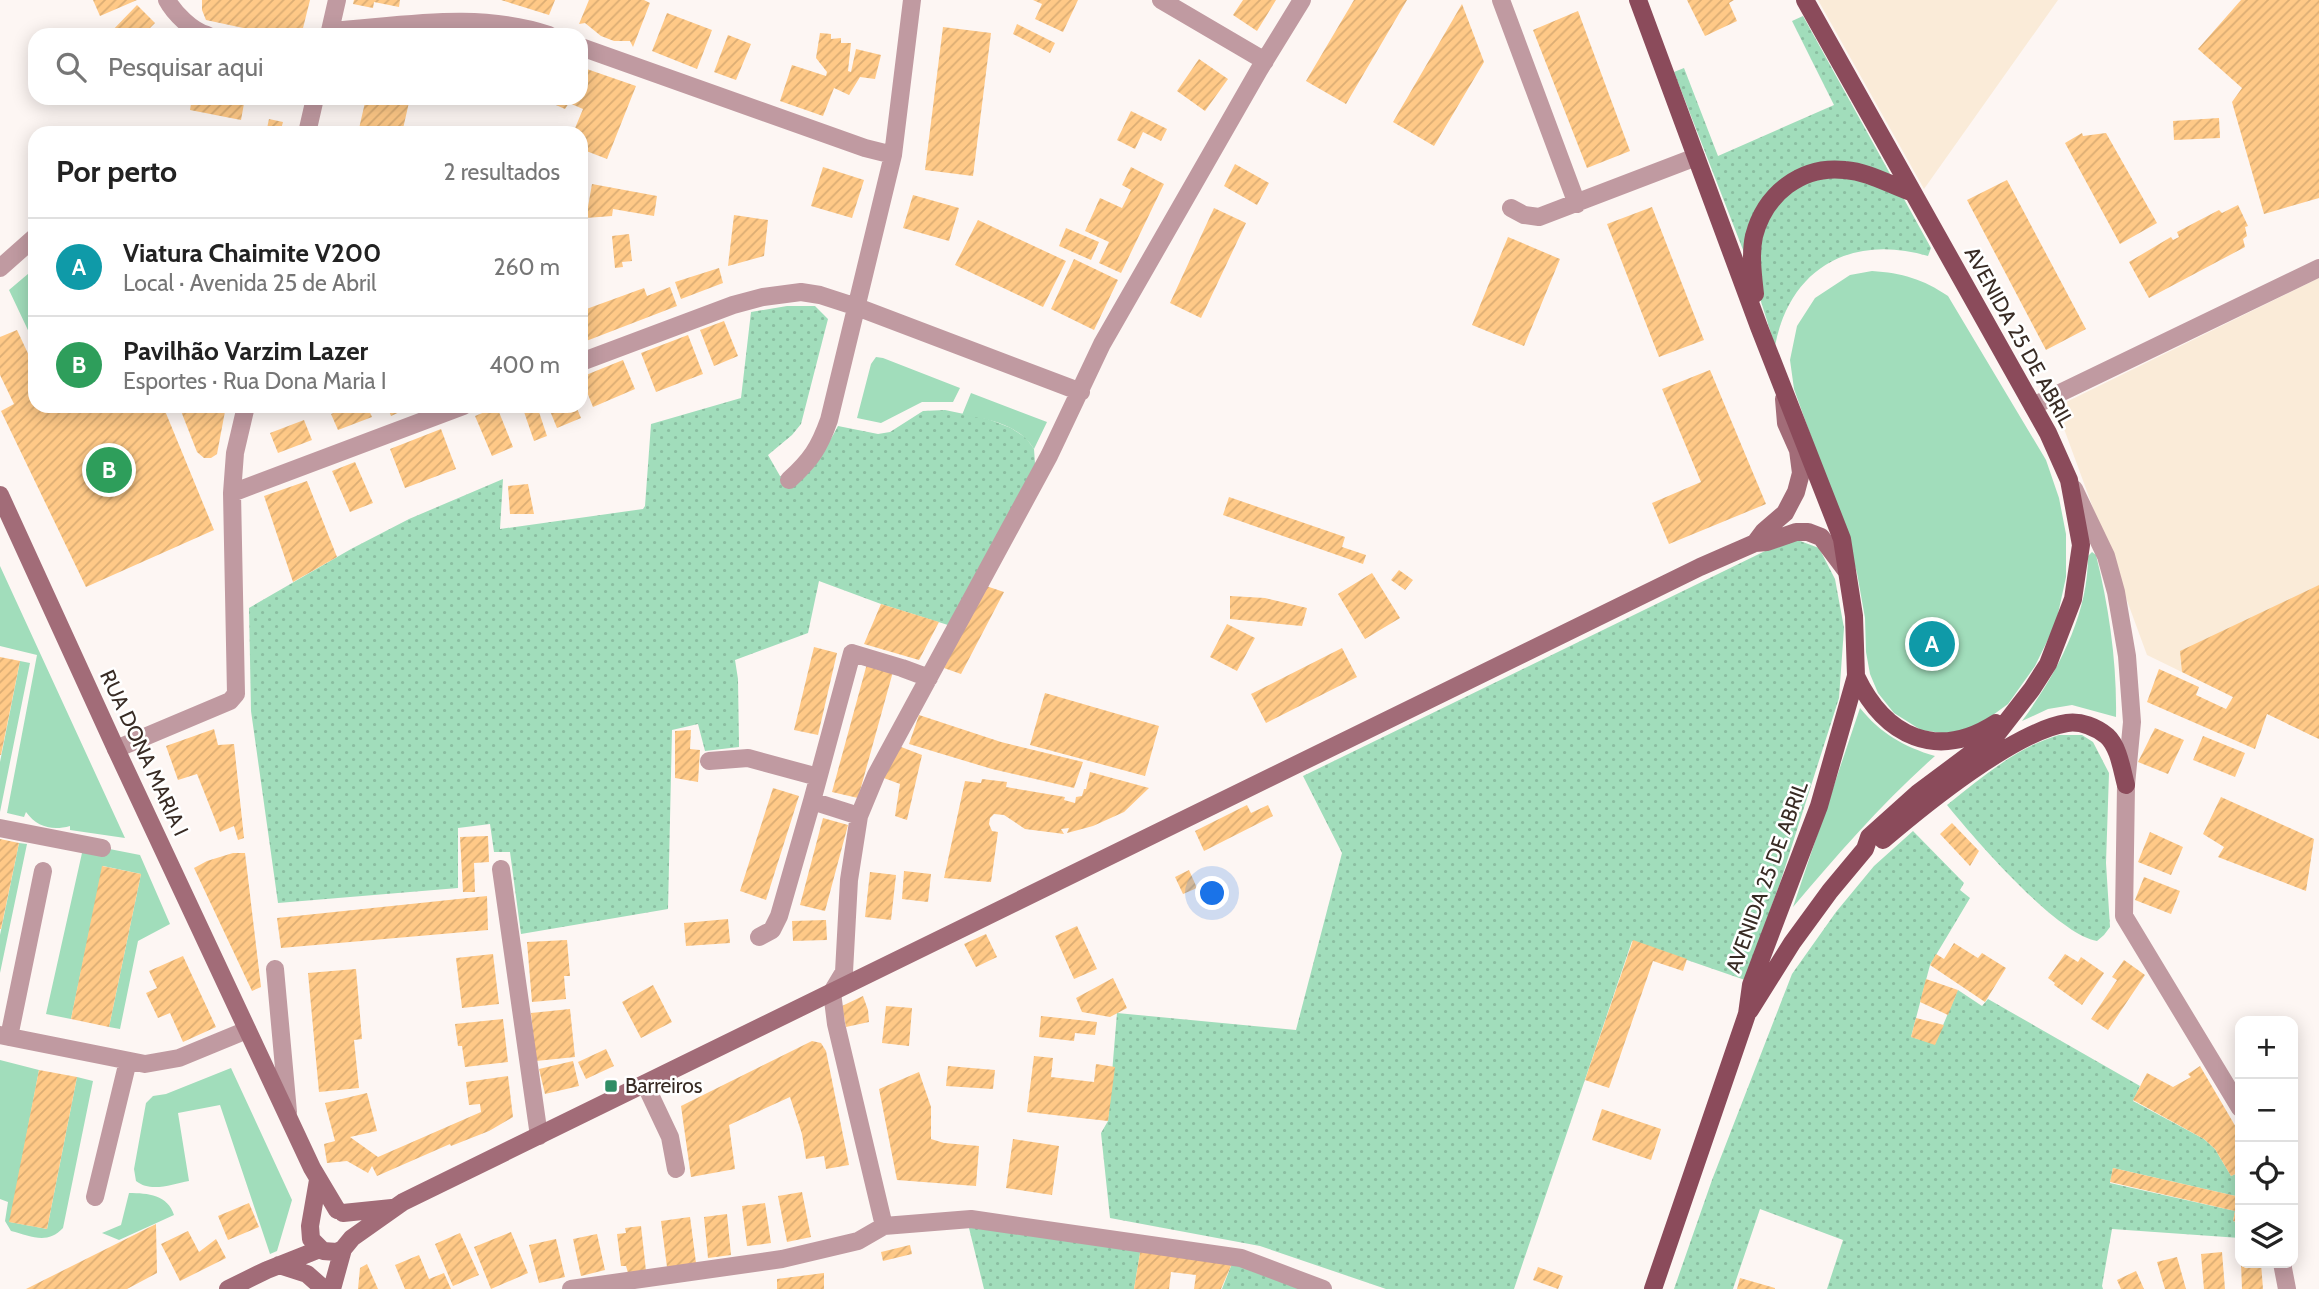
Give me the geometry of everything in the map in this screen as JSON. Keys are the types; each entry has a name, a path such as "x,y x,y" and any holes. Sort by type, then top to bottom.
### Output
{"main road":[{"name":"AVENIDA 25 DE ABRIL","path":"1638,0 1759,327 1842,539 1854,617 1856,676 1819,806 1751,985 1747,1014 1653,1289"},
{"name":"AVENIDA 25 DE ABRIL","path":"1747,1014 1763,993 1792,943 1865,849 1869,837 1918,793 1997,734 2032,689 2048,664 2073,600 2081,545 2069,480 2032,406 1805,0"},
{"path":"1759,327 1752,273 1754,237 1766,206 1788,182 1816,172 1842,169 1870,174 1911,192"},
{"path":"1755,543 1763,531 1785,513 1796,492 1801,473 1798,450 1786,423 1782,381"},
{"name":"RUA DONA MARIA I","path":"2,504 318,1180 340,1211"},
{"path":"228,1289 279,1265 322,1250 337,1252 392,1208 1700,567 1755,543 1768,542 1796,532 1808,532 1821,537 1845,569"},
{"name":"AVENIDA 25 DE ABRIL","path":"1856,676 1864,693 1885,717 1924,740 1940,743 1959,741 1979,733 2013,711"},
{"path":"1865,849 1878,845 1927,803 1976,769 2043,729 2069,723 2090,725 2109,738 2118,756 2126,785"},
{"path":"318,1180 311,1226 315,1245 322,1250 328,1289"},
{"path":"279,1265 323,1211 392,1208"},
{"path":"328,1289 353,1227 340,1211"},
{"path":"279,1265 307,1274 328,1289"}],"street":[{"path":"167,0 172,9 194,28"},
{"path":"330,28 337,0"},
{"path":"789,480 820,446 829,420 893,155 912,0"},
{"path":"1161,0 1265,61"},
{"path":"884,1226 836,1024 832,992 844,972 845,915 859,816 876,775 1049,456 1102,344 1302,0"},
{"path":"1501,0 1577,204"},
{"path":"386,28 476,20 526,28"},
{"path":"588,49 865,148 893,155"},
{"path":"309,126 313,105"},
{"path":"1511,208 1524,215 1539,217 1696,157"},
{"path":"0,268 28,243"},
{"path":"2032,406 2319,268"},
{"path":"588,359 733,305 762,296 801,292 857,307 1081,392"},
{"path":"116,749 230,701 236,694 232,493 235,453 244,413"},
{"path":"232,493 444,413"},
{"path":"2069,480 2106,556 2116,592 2127,656 2132,722 2126,785 2124,916 2235,1100"},
{"path":"759,937 772,930 779,916 852,653 902,667 929,678"},
{"path":"709,761 748,758 818,777"},
{"path":"812,802 859,816"},
{"path":"0,828 102,848"},
{"path":"501,869 539,1136"},
{"path":"43,870 5,1036 145,1064 179,1058 247,1030"},
{"path":"275,969 288,1116"},
{"path":"95,1197 128,1061"},
{"path":"645,1084 670,1137 676,1168"},
{"path":"571,1289 782,1259 858,1241 884,1226 971,1219 1241,1258 1323,1289"},
{"path":"2283,1268 2287,1289"}],"shaded area":[{"path":"1818,0 2058,0 1924,189"},
{"path":"2319,278 2319,739 2147,655 2056,407"}],"green space":[{"path":"1803,16 1931,248 1928,256 1900,250 1874,250 1850,254 1829,263 1810,277 1795,296 1783,319 1775,346 1752,273 1674,72 1684,68 1718,156 1834,105 1792,21"},
{"path":"1872,271 1912,278 1948,296 2046,460 2059,498 2066,534 2066,577 2056,623 2035,666 2008,704 1982,723 1956,735 1921,730 1894,713 1878,693 1870,674 1866,652 1865,618 1857,573 1794,389 1790,360 1797,326 1815,298 1850,275"},
{"path":"28,274 28,330 9,290"},
{"path":"787,306 815,306 828,319 801,424 768,455 780,476 799,476 821,453 838,426 878,434 890,432 923,411 945,410 988,419 1011,428 1026,438 1034,449 1036,478 948,625 819,581 808,633 735,660 738,679 739,747 705,751 698,724 672,730 668,909 521,934 510,852 494,852 490,824 458,828 458,888 278,903 251,711 249,608 409,519 503,479 500,529 643,509 651,424 741,398 751,312"},
{"path":"876,357 960,388 953,402 922,402 881,423 857,418 871,364"},
{"path":"971,393 1047,422 1034,449 1011,428 962,415"},
{"path":"1792,538 1819,548 1835,579 1844,628 1839,698 1780,883 1745,980 1632,941 1514,1289 1386,1289 1260,1246 1110,1218 1101,1133 1108,1121 1117,1013 1296,1030 1342,853 1303,776"},
{"path":"2092,552 2096,555 2105,595 2114,656 2116,717 2072,705 2048,709 2022,721 2047,683 2068,643 2083,600 2088,556"},
{"path":"0,566 125,838 70,830 70,826 51,828 35,821 26,812 24,817 7,813 37,655 0,646"},
{"path":"20,661 30,663 0,812 0,762"},
{"path":"1860,708 1893,738 1935,756 1879,810 1793,907"},
{"path":"2059,735 2082,735 2093,742 2109,773 2106,863 2110,927 2097,941 2080,934 2039,904 1996,861 1947,805 2014,755"},
{"path":"1913,831 1964,883 1960,890 1970,898 1930,965 1911,1037 1935,1044 1958,990 1982,1006 1988,999 2140,1086 2133,1101 2204,1139 2215,1149 2231,1176 2235,1174 2235,1196 2113,1168 2110,1183 2235,1211 2235,1238 2112,1229 2103,1289 1827,1289 1843,1240 1760,1209 1733,1289 1674,1289 1712,1180 1792,974 1836,912 1874,866"},
{"path":"19,843 27,844 0,973 0,935"},
{"path":"84,844 140,855 170,924 138,941 120,1029 109,1027 141,874 103,866 71,1019 46,1014"},
{"path":"0,1060 39,1070 10,1222 47,1229 77,1077 93,1081 63,1228 45,1238 11,1231 5,1221 8,1202 0,1199"},
{"path":"231,1068 292,1200 277,1251 270,1254 220,1105 178,1113 189,1181 155,1187 136,1181 134,1169 146,1103 153,1096 166,1094"},
{"path":"129,1193 156,1196 167,1203 174,1215 119,1240 102,1233 121,1225"},
{"path":"968,1224 1141,1247 1134,1289 984,1289"},
{"path":"1233,1261 1302,1289 1222,1289"}],"building":[{"path":"93,0 137,0 100,16"},
{"path":"202,0 310,0 303,28 243,28 206,20"},
{"path":"354,0 400,0 399,7 374,2 373,8 353,4"},
{"path":"501,0 555,0 549,15"},
{"path":"589,0 644,0 650,3 633,47 630,41 614,41 601,36 585,23 579,24"},
{"path":"1033,0 1078,0 1063,32 1035,19 1042,4"},
{"path":"1243,0 1276,0 1257,31 1233,15"},
{"path":"1354,0 1407,0 1346,104 1306,81"},
{"path":"1687,0 1734,0 1729,3 1737,21 1705,36"},
{"path":"2241,0 2319,0 2319,198 2264,214 2232,102 2242,88 2198,49"},
{"path":"1462,4 1484,62 1434,146 1393,122"},
{"path":"137,5 155,23 150,28 115,28"},
{"path":"1578,11 1630,151 1587,168 1533,30"},
{"path":"667,13 712,30 697,69 652,51"},
{"path":"1017,24 1055,43 1050,53 1013,34"},
{"path":"943,27 991,33 973,176 925,170"},
{"path":"820,33 831,34 831,39 841,38 841,43 851,43 848,71 851,72 856,49 881,55 875,79 860,77 849,95 834,88 823,116 780,101 792,65 826,76 827,72 816,58"},
{"path":"728,35 751,44 736,80 714,72"},
{"path":"1199,59 1228,79 1205,111 1177,91"},
{"path":"588,69 636,86 607,159 588,152 588,126 576,126 583,109 574,105 588,105"},
{"path":"191,105 244,105 241,120 190,110"},
{"path":"364,105 408,105 404,126 360,126"},
{"path":"1131,111 1167,129 1161,141 1143,132 1135,149 1117,140"},
{"path":"2219,118 2220,138 2174,140 2173,121"},
{"path":"269,119 283,122 282,126 268,126"},
{"path":"2082,133 2083,136 2106,133 2157,223 2120,244 2065,143"},
{"path":"1235,164 1269,183 1257,205 1224,186"},
{"path":"823,167 864,180 852,218 811,206"},
{"path":"1131,167 1164,184 1121,273 1099,263 1109,242 1085,231 1100,198 1122,208 1131,190 1122,185"},
{"path":"2007,180 2086,329 2046,350 1967,200"},
{"path":"592,184 657,196 654,216 613,209 612,216 588,218"},
{"path":"913,195 959,208 949,241 903,228"},
{"path":"2238,205 2248,226 2245,227 2247,236 2243,239 2245,247 2149,298 2129,262 2171,237 2173,240 2179,237 2177,232 2219,210 2222,213"},
{"path":"1652,207 1704,340 1659,357 1607,224"},
{"path":"1214,208 1246,223 1201,318 1170,303"},
{"path":"734,215 768,220 764,256 728,266"},
{"path":"978,220 1066,261 1043,307 955,265"},
{"path":"1066,228 1099,242 1091,260 1059,246"},
{"path":"629,234 632,261 622,262 623,267 615,268 612,236"},
{"path":"1508,237 1560,259 1524,346 1472,325"},
{"path":"1074,259 1118,280 1094,330 1051,309"},
{"path":"719,268 723,283 681,299 675,282"},
{"path":"670,287 677,306 588,340 588,308 644,288 647,296"},
{"path":"724,321 738,356 714,366 700,330"},
{"path":"17,330 28,353 28,413 166,413 214,530 86,587 1,411 14,404 0,375 0,337"},
{"path":"688,335 703,374 656,392 641,353"},
{"path":"623,360 635,389 593,407 588,394 588,374"},
{"path":"1710,370 1766,504 1669,544 1652,503 1701,482 1662,389"},
{"path":"182,413 225,413 217,454 204,458 197,452"},
{"path":"370,413 372,417 338,430 331,414"},
{"path":"499,413 513,447 492,456 475,416"},
{"path":"524,413 539,413 547,436 534,441"},
{"path":"551,413 579,413 581,418 557,428"},
{"path":"304,420 312,440 278,453 270,433"},
{"path":"441,429 456,469 405,488 390,449"},
{"path":"355,462 373,503 350,512 332,471"},
{"path":"307,481 337,557 293,582 264,496"},
{"path":"528,484 534,514 510,514 508,486"},
{"path":"1229,497 1345,537 1342,547 1366,555 1363,564 1223,515"},
{"path":"1399,570 1413,580 1405,590 1391,580"},
{"path":"1372,573 1400,618 1365,639 1338,594"},
{"path":"2319,585 2319,739 2267,714 2255,749 2147,702 2159,669 2199,687 2196,695 2226,709 2233,697 2182,672 2180,651"},
{"path":"986,586 1004,592 961,674 944,668"},
{"path":"1230,596 1265,598 1307,608 1302,626 1230,619"},
{"path":"881,604 939,622 919,660 864,644"},
{"path":"1227,624 1255,638 1237,671 1210,657"},
{"path":"814,647 837,653 818,735 794,730"},
{"path":"1342,648 1357,677 1266,723 1251,694"},
{"path":"0,657 20,661 1,755 0,755"},
{"path":"868,660 894,668 858,798 832,792"},
{"path":"1045,693 1159,726 1145,776 1030,745"},
{"path":"919,715 1001,742 1083,762 1074,788 992,769 909,744"},
{"path":"2155,728 2184,740 2168,774 2138,762"},
{"path":"214,729 218,745 234,744 244,838 238,840 234,826 220,832 197,774 178,780 166,746"},
{"path":"691,730 690,749 700,750 698,782 675,778 675,731"},
{"path":"2203,736 2245,753 2235,777 2193,760"},
{"path":"896,745 922,755 907,820 895,816 900,784 881,777"},
{"path":"1090,772 1149,788 1124,812 1093,826 1067,833 1069,828 1061,829 1064,834 1025,829 1004,815 994,814 989,824 992,831 998,832 991,882 944,878 965,781 981,783 982,779 1007,782 1006,787 1065,797 1064,800 1075,803 1076,797 1082,796 1086,789"},
{"path":"773,788 799,796 766,900 740,891"},
{"path":"2221,797 2314,839 2306,891 2218,857 2224,847 2203,834"},
{"path":"1247,805 1251,813 1268,805 1273,816 1204,851 1195,831"},
{"path":"823,818 848,825 825,911 800,905"},
{"path":"1952,823 1979,851 1970,866 1940,834"},
{"path":"2150,832 2183,847 2171,875 2138,862"},
{"path":"488,836 489,862 474,863 475,892 463,892 460,837"},
{"path":"0,839 19,843 1,929 0,929"},
{"path":"233,853 245,853 261,987 252,991 194,868"},
{"path":"102,866 141,874 109,1027 71,1019"},
{"path":"1189,870 1197,888 1183,894 1175,877"},
{"path":"904,871 931,874 928,902 902,899"},
{"path":"870,872 896,875 891,920 865,917"},
{"path":"2144,877 2180,891 2171,914 2135,900"},
{"path":"487,896 488,930 281,948 277,918"},
{"path":"728,919 730,943 686,946 684,923"},
{"path":"826,920 827,940 793,941 792,921"},
{"path":"1077,926 1097,969 1074,979 1055,936"},
{"path":"986,934 997,957 976,967 964,944"},
{"path":"567,940 570,976 564,976 566,999 532,1002 527,942"},
{"path":"1633,940 1687,959 1683,971 1653,961 1609,1088 1585,1080"},
{"path":"1954,943 1978,958 1982,953 2006,968 1985,1002 1930,965 1936,954 1944,959"},
{"path":"493,954 499,1004 462,1008 456,958"},
{"path":"2065,954 2078,962 2081,957 2104,973 2082,1005 2048,978"},
{"path":"183,956 216,1027 183,1042 170,1013 158,1018 146,993 157,988 149,971"},
{"path":"2124,960 2145,975 2108,1030 2091,1019 2117,980 2112,977"},
{"path":"356,969 362,1039 354,1040 359,1088 319,1092 308,973"},
{"path":"1113,978 1127,1008 1110,1017 1082,1012 1076,998"},
{"path":"1926,979 1958,990 1948,1015 1920,1002"},
{"path":"653,985 672,1022 641,1038 622,1002"},
{"path":"863,996 869,1022 846,1027 842,1006"},
{"path":"886,1006 912,1008 909,1046 882,1043"},
{"path":"570,1009 575,1057 536,1061 531,1013"},
{"path":"1041,1016 1097,1022 1095,1035 1075,1033 1074,1041 1039,1037"},
{"path":"1916,1018 1944,1025 1935,1045 1911,1037"},
{"path":"503,1019 508,1062 465,1067 455,1024"},
{"path":"812,1041 821,1043 826,1051 849,1165 826,1169 824,1156 806,1159 802,1134 790,1097 729,1125 735,1169 691,1177 681,1106"},
{"path":"606,1049 614,1066 586,1079 578,1062"},
{"path":"1034,1056 1053,1058 1051,1077 1094,1082 1096,1064 1115,1067 1108,1121 1027,1112"},
{"path":"573,1061 579,1086 545,1094 539,1069"},
{"path":"948,1066 995,1070 993,1089 946,1086"},
{"path":"2200,1066 2235,1126 2235,1174 2231,1176 2215,1149 2204,1139 2133,1100 2147,1073 2173,1087 2191,1077 2188,1074"},
{"path":"39,1070 77,1077 47,1229 9,1222"},
{"path":"919,1072 931,1107 931,1139 979,1146 976,1186 897,1180 879,1089"},
{"path":"508,1076 513,1117 489,1131 451,1146 450,1144 377,1176 372,1166 368,1173 347,1161 327,1163 324,1144 335,1141 325,1103 367,1093 377,1131 350,1137 378,1157 481,1112 480,1104 469,1105 466,1082"},
{"path":"1602,1109 1661,1129 1651,1160 1592,1140"},
{"path":"1013,1139 1059,1146 1052,1195 1006,1188"},
{"path":"2113,1168 2235,1196 2235,1211 2110,1182"},
{"path":"802,1192 811,1237 787,1242 778,1196"},
{"path":"249,1203 259,1227 228,1240 218,1216"},
{"path":"765,1203 771,1243 747,1246 742,1206"},
{"path":"727,1214 731,1255 708,1258 704,1217"},
{"path":"690,1217 696,1263 667,1267 661,1221"},
{"path":"156,1224 157,1273 127,1289 26,1289"},
{"path":"641,1226 646,1271 628,1273 626,1266 621,1266 617,1234 626,1233 625,1228"},
{"path":"188,1231 199,1252 216,1239 226,1258 180,1281 161,1244"},
{"path":"511,1232 528,1273 491,1289 474,1247"},
{"path":"460,1233 479,1275 453,1286 435,1244"},
{"path":"597,1234 605,1270 581,1276 573,1239"},
{"path":"556,1239 565,1277 539,1283 529,1245"},
{"path":"910,1245 912,1254 883,1261 881,1252"},
{"path":"1141,1247 1233,1261 1221,1289 1194,1289 1196,1275 1171,1272 1169,1289 1134,1289"},
{"path":"2222,1252 2225,1289 2204,1289 2201,1254"},
{"path":"419,1255 429,1279 444,1273 451,1289 405,1289 395,1265"},
{"path":"2177,1257 2186,1289 2165,1289 2157,1262"},
{"path":"367,1264 378,1289 358,1289 360,1268"},
{"path":"1538,1267 1563,1276 1558,1289 1533,1280"},
{"path":"2241,1268 2261,1268 2263,1289 2242,1289"},
{"path":"2136,1271 2144,1289 2121,1289 2117,1280"},
{"path":"824,1273 824,1289 777,1289 777,1279"},
{"path":"1740,1278 1775,1288 1775,1289 1737,1289"}],"place":[{"name":"Pavilhão Varzim Lazer","path":"109,470"},
{"name":"Viatura Chaimite V200","path":"1932,644"},
{"name":"Barreiros","path":"611,1086"}]}
